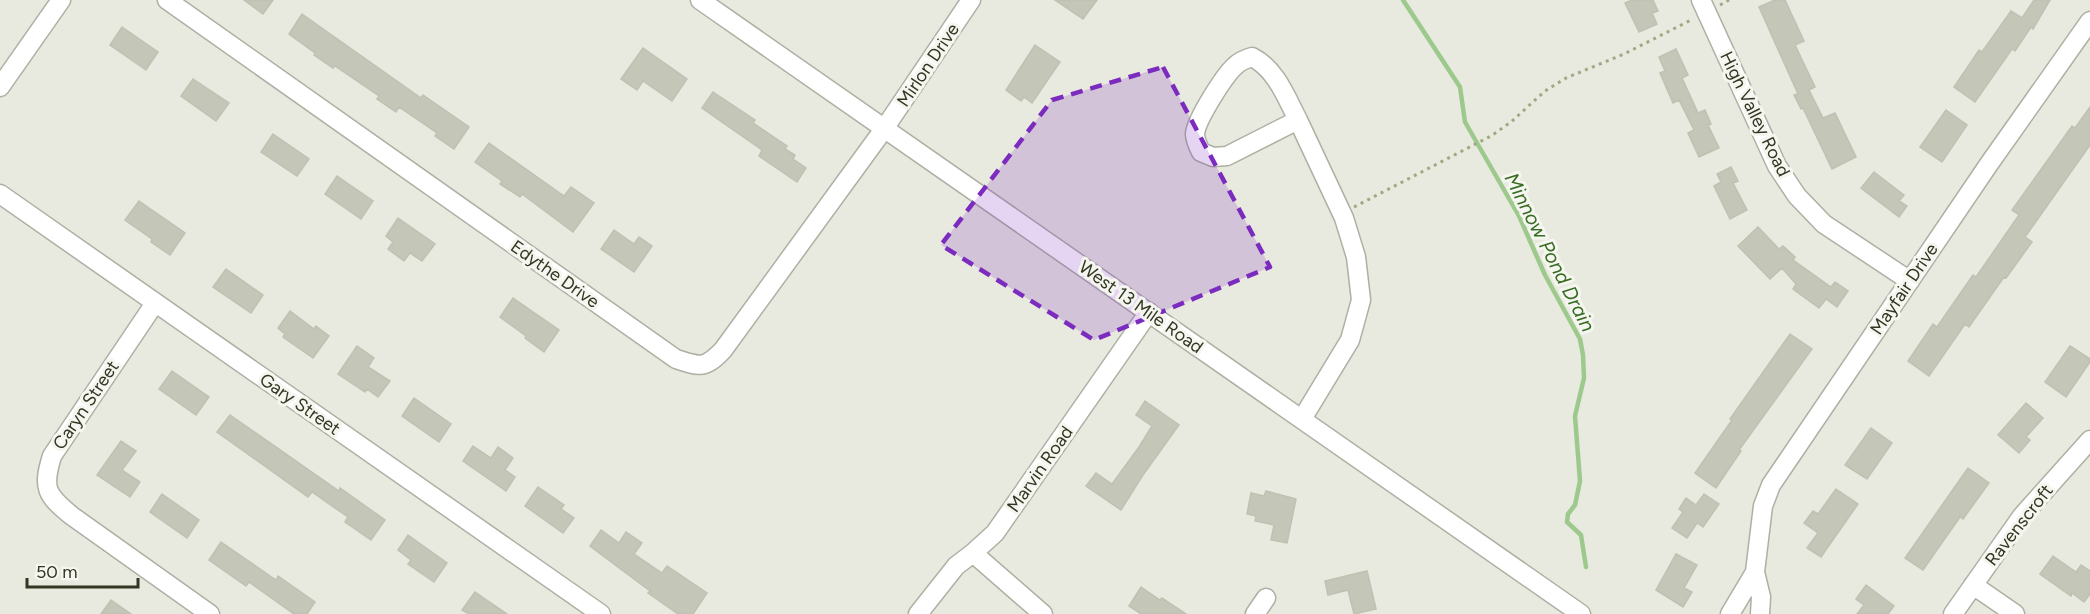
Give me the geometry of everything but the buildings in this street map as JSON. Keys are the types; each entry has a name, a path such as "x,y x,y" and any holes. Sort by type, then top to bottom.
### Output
{"street":[{"path":"0,87 61,0"},
{"name":"Edythe Drive","path":"167,0 676,359 698,366 711,363 723,350 884,129"},
{"name":"West 13 Mile Road","path":"700,0 1302,419 1560,608 1581,614"},
{"name":"Mirlon Drive","path":"884,129 971,0"},
{"name":"High Valley Road","path":"1703,6 1777,166 1797,196 1824,224 1910,280"},
{"name":"Mayfair Drive","path":"1760,614 1761,597 1755,572 1763,506 1771,485 2090,21"},
{"path":"1298,120 1227,156 1213,157 1201,152 1195,137 1197,126 1233,68 1241,61 1252,57 1262,62 1270,70 1298,120 1342,213 1356,257 1361,300 1350,340 1302,419"},
{"name":"Gary Street","path":"0,194 601,614"},
{"name":"Caryn Street","path":"155,303 52,456 45,479 54,501 72,516 210,614"},
{"name":"Marvin Road","path":"918,614 956,566 995,533 1149,312"},
{"name":"Ravenscroft","path":"1953,614 2022,516 2090,440"},
{"path":"973,553 1043,614"},
{"name":"Mayfair Drive","path":"1730,614 1755,572"},
{"path":"1973,585 2015,614"},
{"path":"1255,614 1266,598"}],"path":[{"path":"1342,213 1429,169 1452,154 1491,136 1511,122 1545,91 1566,78 1624,54 1703,6 1729,0"}],"highlighted area":[{"path":"1163,67 1270,267 1094,340 941,245 1052,100"}],"waterway":[{"name":"Minnow Pond Drain","path":"1403,0 1460,87 1465,122 1519,216 1545,275 1580,339 1584,378 1575,416 1580,481 1575,505 1568,514 1567,522 1581,535 1586,567"}]}
